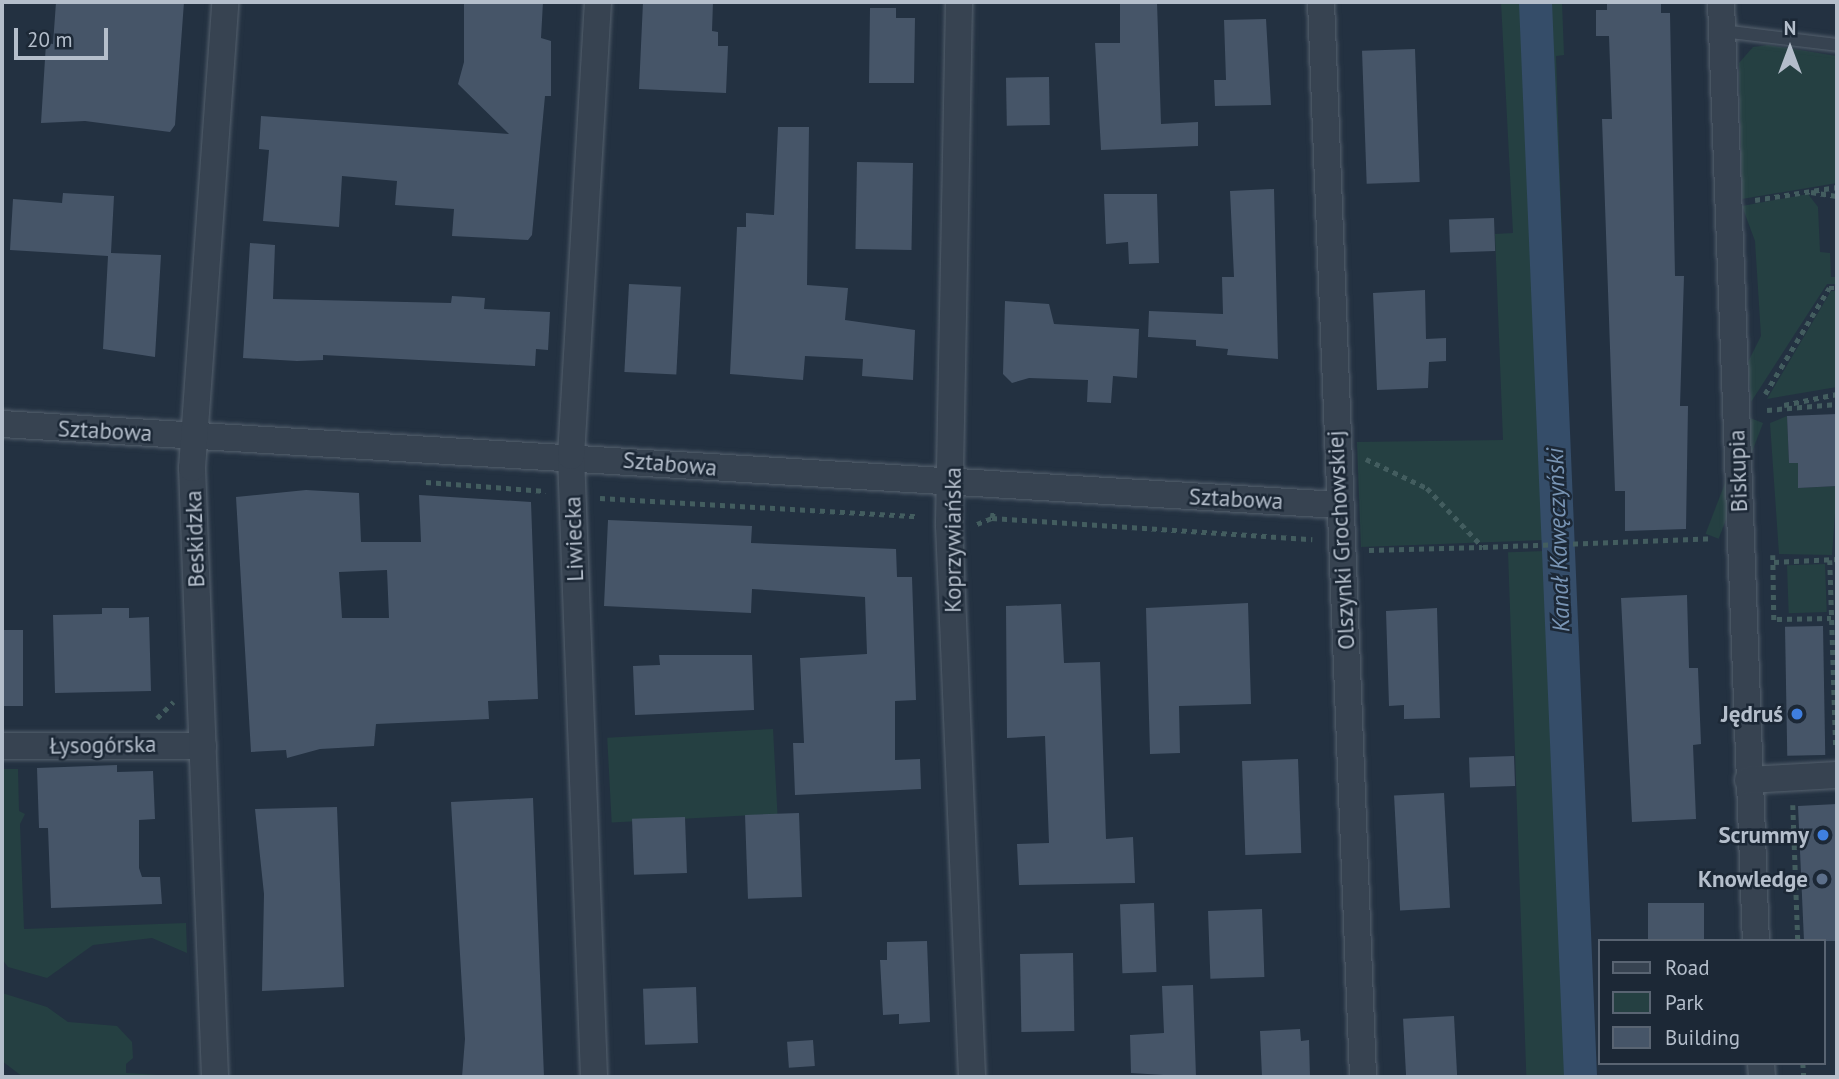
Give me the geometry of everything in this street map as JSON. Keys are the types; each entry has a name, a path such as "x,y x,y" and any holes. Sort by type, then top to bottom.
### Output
{"street":[{"name":"Beskidzka","path":"215,1077 192,436 225,2"},
{"name":"Liwiecka","path":"594,1077 571,456 598,2"},
{"name":"Koprzywiańska","path":"959,2 949,525 972,1077"},
{"name":"Olszynki Grochowskiej","path":"1321,2 1363,1077"},
{"name":"Biskupia","path":"1721,2 1756,939"},
{"name":"Sztabowa","path":"2,424 571,456 994,486 1339,505"},
{"name":"Łysogórska","path":"2,746 203,746"},
{"path":"1748,780 1792,780 1836,767"}],"lane":[{"path":"1722,31 1837,45"}],"path":[{"path":"1728,204 1837,187"},
{"path":"1809,191 1837,197"},
{"path":"1762,398 1829,288 1837,288"},
{"path":"1756,410 1837,394"},
{"path":"1767,408 1837,404"},
{"path":"1358,456 1427,488 1483,547"},
{"path":"905,480 904,503 926,524 949,525 992,518 1312,538 1317,549"},
{"path":"992,518 994,486"},
{"path":"1359,551 1722,538"},
{"path":"1774,562 1837,559"},
{"path":"1830,560 1836,767"},
{"path":"1777,619 1832,618"},
{"path":"152,723 182,692"},
{"path":"1792,780 1798,939"}],"green space":[{"path":"1501,2 1562,2 1564,55 1556,56 1572,539 1361,547 1357,442 1503,440 1495,234 1513,233"},
{"path":"1768,45 1837,56 1837,183 1742,199 1739,63 1753,47"},
{"path":"1808,194 1818,207 1820,252 1830,253 1831,277 1837,277 1837,284 1827,284 1751,402 1748,362 1761,336 1755,241 1742,206"},
{"path":"1831,291 1837,291 1837,387 1767,399"},
{"path":"1787,416 1789,462 1798,463 1798,488 1837,486 1832,555 1779,554 1770,423"},
{"path":"1750,418 1763,423 1719,539 1706,534"},
{"path":"1573,550 1591,1077 1526,1077 1508,552"},
{"path":"1825,564 1827,612 1789,613 1787,565"},
{"path":"773,729 777,814 612,823 607,738"},
{"path":"2,769 18,769 19,811 25,814 20,824 24,929 186,923 187,953 152,938 93,945 47,978 8,967 2,959"},
{"path":"2,993 47,1007 68,1022 117,1026 132,1042 133,1058 126,1064 126,1073 192,1077 23,1077 2,1061"}],"building":[{"path":"56,2 184,2 175,125 170,132 85,121 41,123 46,43 53,44"},
{"path":"464,2 543,2 541,38 551,41 551,96 545,96 532,235 528,240 452,236 454,209 395,205 397,181 342,176 339,227 263,221 269,150 259,149 261,116 509,134 458,84 464,62"},
{"path":"643,2 713,2 712,31 718,32 718,46 728,46 726,93 639,89"},
{"path":"1120,2 1157,2 1161,124 1198,122 1198,146 1101,150 1095,43 1120,43"},
{"path":"1607,2 1661,2 1661,13 1670,13 1675,276 1684,276 1680,406 1688,406 1686,529 1625,531 1625,491 1615,491 1602,119 1612,119 1609,36 1596,36 1596,10 1607,10"},
{"path":"870,8 896,8 896,18 915,18 914,83 869,83"},
{"path":"1266,19 1271,105 1215,106 1214,80 1226,80 1224,20"},
{"path":"1415,49 1420,182 1367,184 1362,51"},
{"path":"1049,77 1050,125 1007,126 1006,78"},
{"path":"778,127 809,127 807,285 848,288 845,320 915,330 913,380 862,376 863,359 805,356 803,380 730,374 737,227 746,227 746,213 774,215"},
{"path":"857,162 913,163 911,250 855,249"},
{"path":"1274,189 1278,359 1227,355 1228,349 1196,346 1196,340 1148,337 1149,311 1223,314 1222,277 1234,277 1230,191"},
{"path":"63,193 114,196 111,253 161,255 155,357 103,349 108,256 10,250 13,199 62,203"},
{"path":"1104,194 1157,194 1159,263 1129,264 1128,242 1106,244"},
{"path":"1494,218 1495,251 1450,253 1449,220"},
{"path":"250,243 275,245 273,299 451,303 452,296 485,298 484,309 550,312 548,350 536,349 535,366 323,355 323,360 297,361 243,358"},
{"path":"629,284 681,287 676,375 624,372"},
{"path":"1425,290 1426,339 1446,338 1446,361 1429,362 1428,388 1377,390 1373,293"},
{"path":"1005,301 1049,304 1054,324 1139,329 1137,378 1113,376 1111,403 1087,402 1088,380 1029,378 1012,383 1003,374"},
{"path":"1837,414 1837,486 1798,488 1798,463 1789,463 1787,416"},
{"path":"306,490 359,493 361,542 421,542 419,495 531,502 538,699 488,701 489,719 376,724 374,746 320,749 287,758 286,750 251,752 236,497","holes":["387,570 389,618 342,618 339,572"]},
{"path":"608,520 752,526 751,543 896,549 897,577 912,577 916,700 895,701 895,760 920,759 921,789 795,795 793,743 804,743 800,658 867,654 865,597 752,589 751,613 604,606"},
{"path":"1687,595 1689,668 1698,668 1701,744 1693,745 1696,819 1632,822 1621,598"},
{"path":"1248,603 1251,704 1179,706 1180,753 1150,754 1146,608"},
{"path":"1061,604 1064,663 1100,662 1106,839 1133,837 1135,883 1019,885 1017,844 1049,843 1045,736 1007,738 1006,606"},
{"path":"102,608 129,608 129,618 149,617 151,691 55,693 53,615 102,614"},
{"path":"1437,608 1440,718 1404,719 1404,705 1389,706 1386,611"},
{"path":"1823,626 1825,755 1787,756 1785,627"},
{"path":"2,630 23,630 23,706 2,706"},
{"path":"659,655 752,655 754,710 635,715 633,666 660,665"},
{"path":"1514,756 1515,786 1470,788 1469,758"},
{"path":"1298,759 1301,853 1245,855 1242,761"},
{"path":"117,765 117,772 153,771 155,819 139,820 139,868 142,877 160,877 162,904 51,908 48,828 39,828 37,768"},
{"path":"1444,793 1450,908 1400,910 1394,796"},
{"path":"533,798 544,1077 462,1077 465,1039 451,802"},
{"path":"1837,804 1837,941 1804,939 1798,806"},
{"path":"337,807 344,987 262,991 264,894 255,809"},
{"path":"799,813 802,897 748,899 745,815"},
{"path":"685,817 687,873 634,875 632,819"},
{"path":"1154,903 1156,972 1122,973 1120,904"},
{"path":"1648,903 1704,903 1704,939 1648,939"},
{"path":"1262,909 1264,977 1210,979 1208,911"},
{"path":"927,941 930,1022 899,1024 899,1014 883,1015 880,960 887,960 887,942"},
{"path":"1073,953 1074,1031 1021,1032 1020,954"},
{"path":"1193,985 1196,1077 1131,1073 1130,1035 1164,1033 1162,986"},
{"path":"696,987 698,1043 645,1045 643,989"},
{"path":"1454,1016 1457,1077 1406,1077 1403,1019"},
{"path":"1300,1029 1301,1041 1309,1040 1310,1077 1262,1077 1260,1031"},
{"path":"813,1040 815,1066 789,1068 787,1042"}],"waterway":[{"name":"Kanał Kawęczyński","path":"1535,2 1580,1077"}],"place":[{"name":"Jędruś","path":"1797,714"},
{"name":"Scrummy","path":"1823,835"},
{"name":"Knowledge","path":"1822,879"}]}
